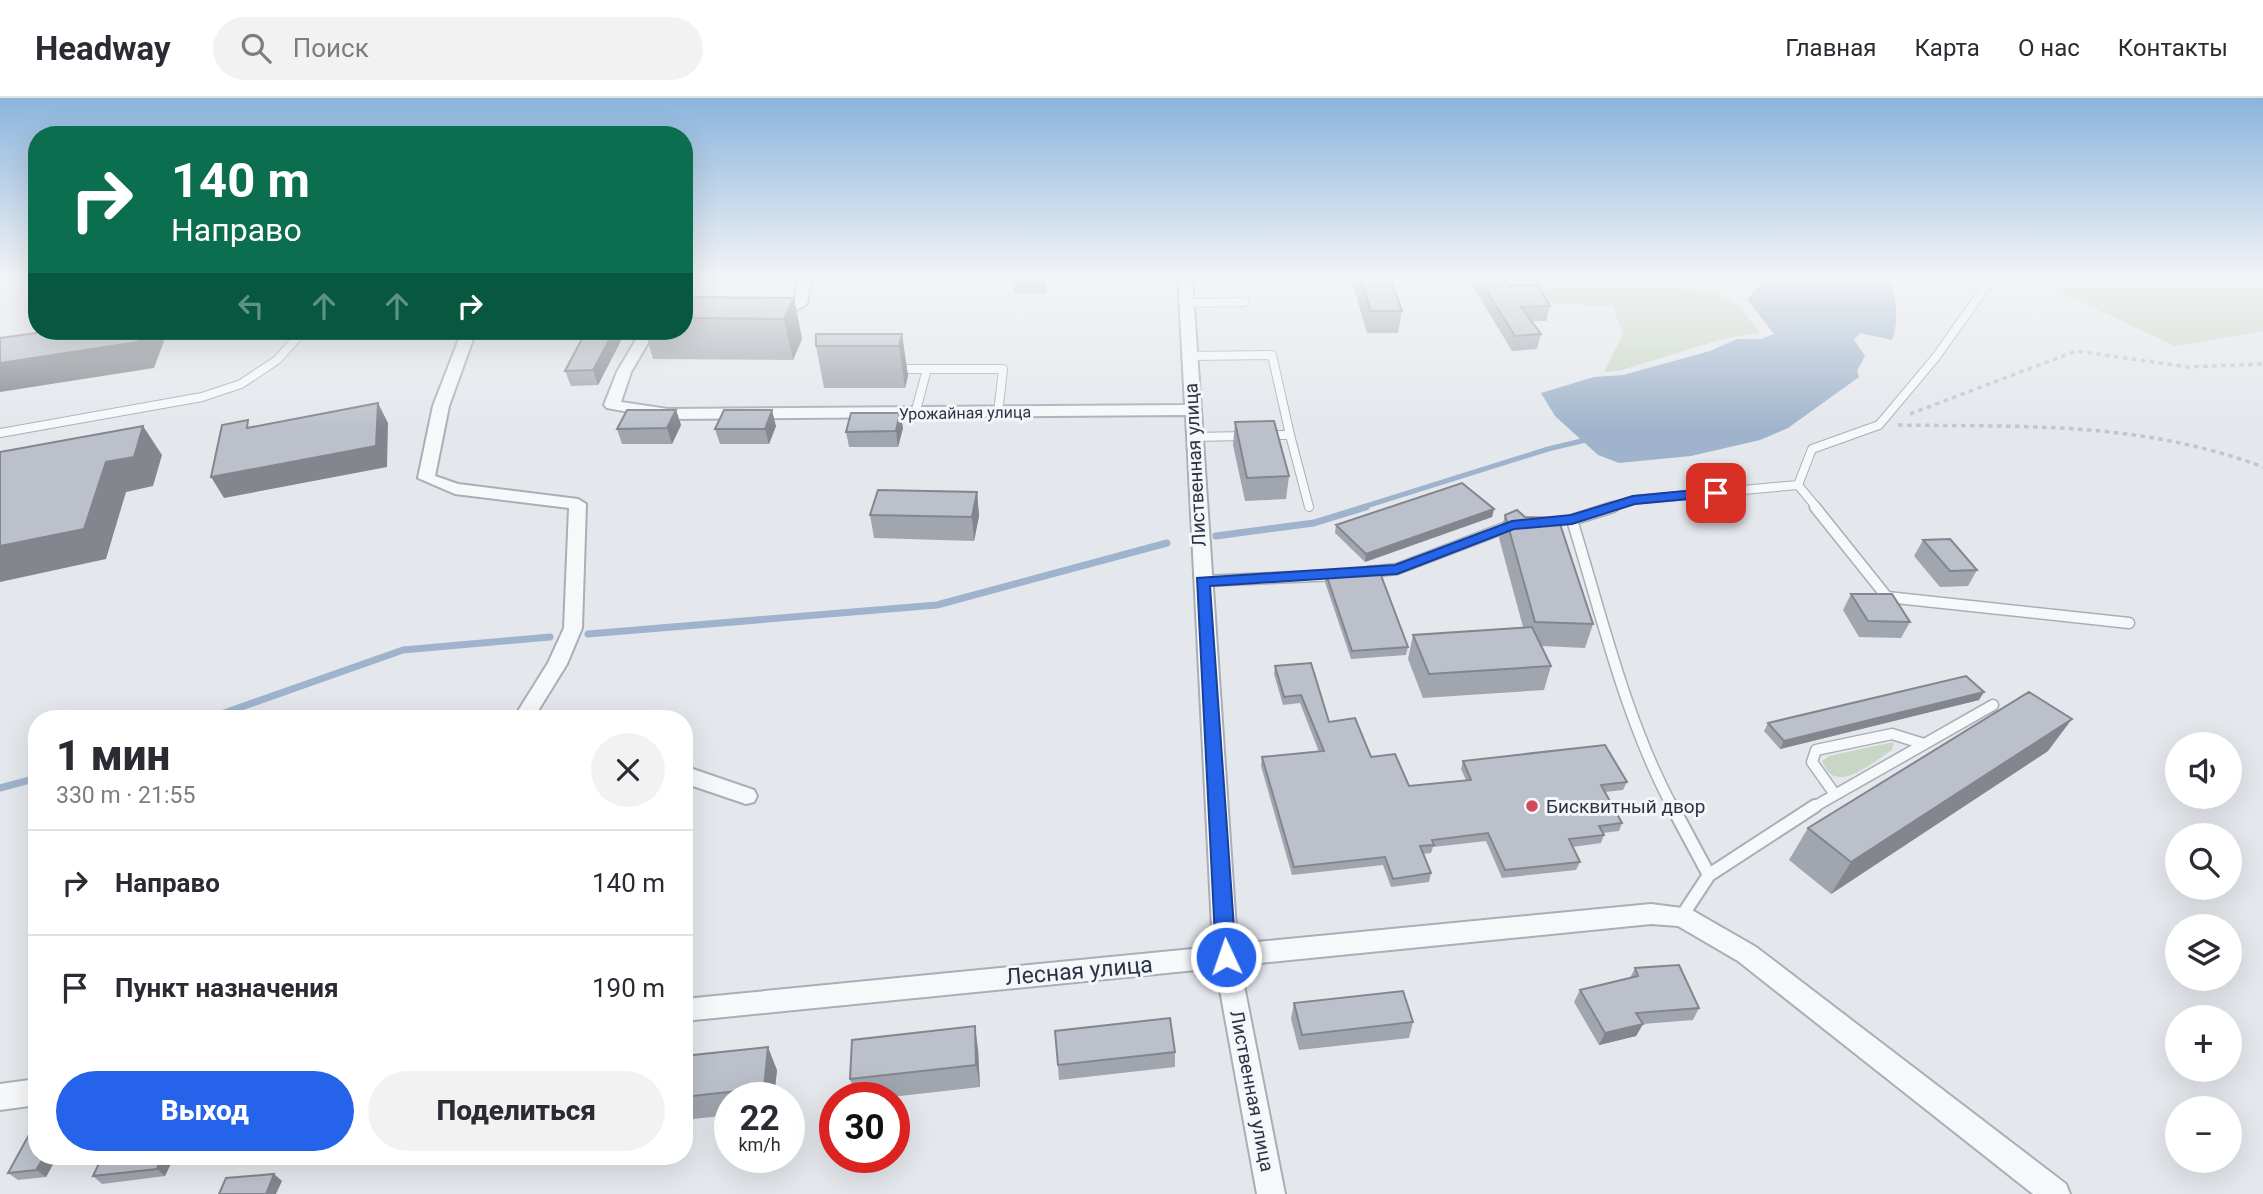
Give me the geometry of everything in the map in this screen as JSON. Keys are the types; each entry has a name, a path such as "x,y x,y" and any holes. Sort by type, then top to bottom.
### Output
{"street":[{"name":"Лиственная улица","path":"1188,328 1226,957 1271,1194"},
{"path":"466,340 441,406 426,478 455,489 578,504 573,628 557,664 529,710"},
{"name":"Урожайная улица","path":"643,340 624,372 612,405 668,414 1192,410"},
{"path":"693,777 746,796"},
{"name":"Лесная улица","path":"693,1009 1651,914 1682,916"},
{"path":"1682,916 1746,954 2056,1194"},
{"path":"0,1097 28,1093"}],"lane":[{"path":"1798,485 1812,449 1879,425 1956,328"},
{"path":"0,433 215,393 241,384 277,360 295,340"},
{"path":"1190,356 1272,355 1309,507"},
{"path":"888,369 1003,369 998,413"},
{"path":"915,414 927,369"},
{"path":"1193,437 1290,435"},
{"path":"1560,521 1572,520 1633,500 1798,485"},
{"path":"1798,485 1887,597 2129,623"},
{"path":"1572,520 1628,701 1661,786 1709,874"},
{"path":"1202,582 1397,569 1475,538 1524,524"},
{"path":"1682,916 1709,874 1834,793 1993,705"},
{"path":"1834,793 1817,774 1812,762 1816,750 1892,734 1924,744"}],"path":[{"path":"1879,425 2076,351 2188,367 2263,365"},
{"path":"1879,425 2142,432 2226,450 2263,467"}],"green space":[{"path":"1621,328 1756,328 1760,333 1719,340 1618,371 1604,372 1623,334"},
{"path":"2137,328 2263,328 2263,331 2175,346"},
{"path":"1894,742 1892,750 1864,769 1844,777 1835,776 1828,771 1822,761 1829,756"}],"water":[{"path":"1769,328 1895,328 1892,340 1860,333 1854,340 1865,356 1857,371 1859,377 1788,428 1760,440 1691,456 1619,463 1598,455 1555,416 1541,393 1594,377 1623,375 1710,351 1737,339 1761,339 1774,334"}],"building":[{"path":"1510,328 1537,328 1541,334 1515,336"},
{"path":"28,334 28,340 139,340 0,363 0,338"},
{"path":"816,334 902,334 899,346 816,346"},
{"path":"581,340 609,340 593,370 565,371"},
{"path":"378,403 376,446 211,477 222,425 248,420 247,428"},
{"path":"627,410 676,410 667,428 617,429"},
{"path":"724,410 772,410 765,429 715,429"},
{"path":"851,413 900,413 896,431 846,432"},
{"path":"1274,421 1289,476 1247,478 1235,422"},
{"path":"143,426 134,457 106,462 84,529 0,546 0,452"},
{"path":"1462,483 1494,509 1366,554 1336,525"},
{"path":"878,490 977,492 972,517 870,515"},
{"path":"1517,510 1525,517 1558,518 1593,624 1535,622 1505,515"},
{"path":"1950,539 1977,570 1950,571 1923,540"},
{"path":"1379,570 1408,647 1352,651 1326,574"},
{"path":"1851,594 1892,594 1910,622 1868,621"},
{"path":"1532,627 1551,666 1429,674 1413,635"},
{"path":"1311,663 1329,722 1355,718 1371,757 1395,754 1409,786 1471,780 1463,761 1605,745 1627,782 1601,785 1622,823 1599,826 1604,835 1569,839 1580,862 1505,870 1488,833 1432,840 1434,845 1420,846 1431,873 1393,879 1385,857 1294,867 1262,757 1324,751 1301,695 1284,697 1275,666"},
{"path":"1966,676 1984,692 1784,741 1768,723"},
{"path":"2029,692 2072,719 1851,862 1808,828"},
{"path":"1679,965 1699,1008 1636,1013 1643,1024 1605,1033 1580,990 1638,976 1635,968"},
{"path":"1403,991 1413,1022 1302,1035 1294,1003"},
{"path":"1170,1018 1175,1052 1058,1065 1055,1031"},
{"path":"975,1026 976,1065 850,1079 852,1040"},
{"path":"768,1047 765,1082 714,1082 714,1094 693,1096 693,1055"},
{"path":"28,1137 28,1165 39,1165 36,1170 8,1173"},
{"path":"98,1165 159,1165 157,1169 93,1176"},
{"path":"274,1174 266,1194 219,1194 226,1178"}],"waterway":[{"path":"1360,508 1548,449 1590,439"},
{"path":"1216,536 1314,523 1366,507"},
{"path":"588,634 937,605 1167,543"},
{"path":"233,710 403,650 550,637"},
{"path":"0,788 28,780"}],"place":[{"name":"Бисквитный двор","path":"1532,806"}],"route":[{"path":"1226,957 1202,582 1329,576 1397,569 1512,525 1572,520 1633,500 1716,493"}]}
